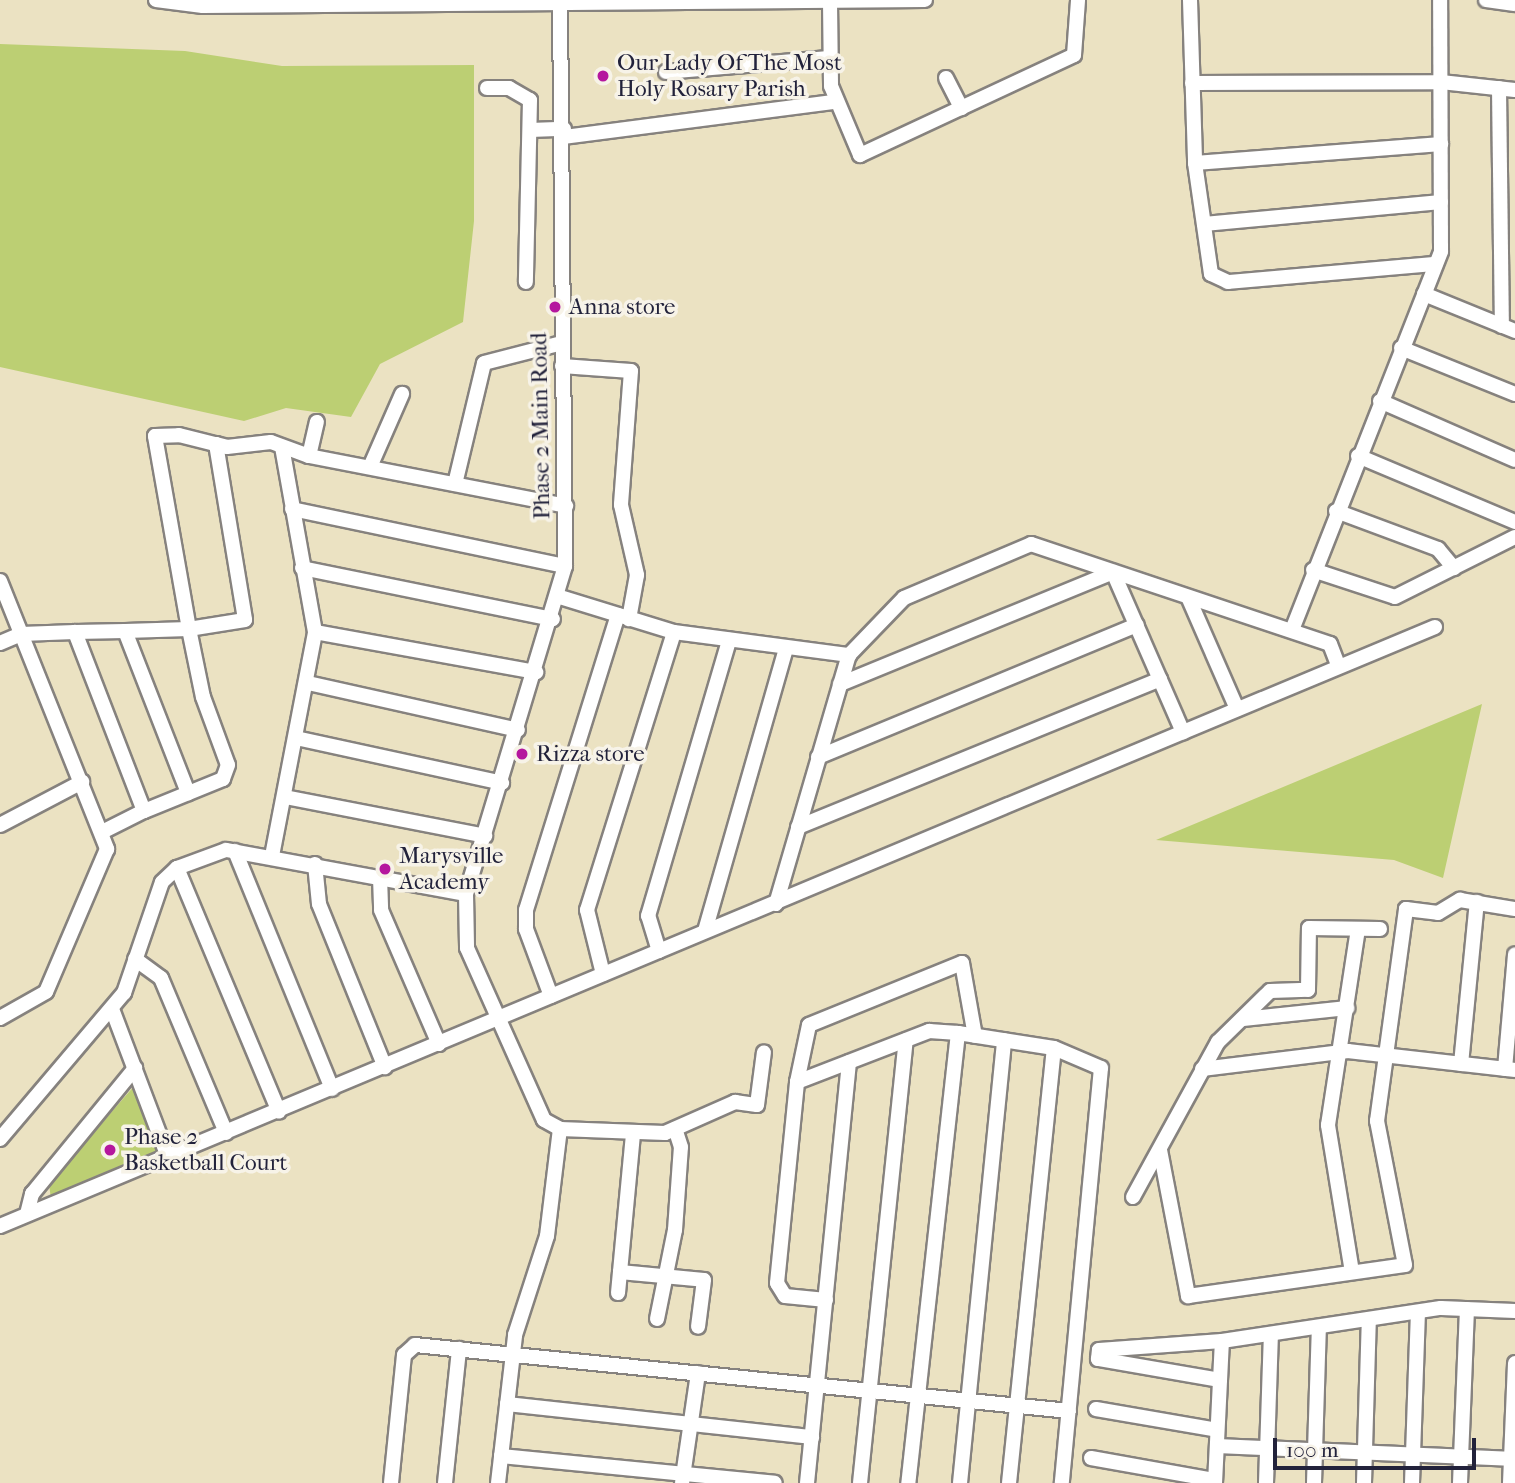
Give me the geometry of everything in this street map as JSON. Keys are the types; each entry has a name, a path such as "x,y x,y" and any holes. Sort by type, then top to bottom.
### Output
{"street":[{"path":"156,0 203,6 925,0"},
{"path":"830,2 830,58 834,102 860,155 1074,55 1078,0"},
{"path":"1190,0 1195,163 1211,274 1228,282 1435,264"},
{"path":"1292,629 1435,264 1441,202 1440,0"},
{"path":"1486,0 1511,2"},
{"name":"Phase 2 Main Road","path":"560,3 564,133 562,366 565,566 560,597 467,894 467,948 544,1120 560,1129"},
{"path":"666,72 830,58"},
{"path":"947,78 961,107"},
{"path":"1192,83 1441,82 1515,90"},
{"path":"487,88 509,88 530,100 526,282"},
{"path":"1424,294 1508,329 1499,88"},
{"path":"530,130 564,133 834,102"},
{"path":"1195,163 1441,144"},
{"path":"1204,223 1441,202"},
{"path":"455,484 484,363 562,343"},
{"path":"1401,348 1515,394"},
{"path":"551,996 526,929 526,910 637,575 621,505 631,371 562,366"},
{"path":"370,467 402,394"},
{"path":"1380,401 1515,460"},
{"path":"309,456 317,422"},
{"path":"104,831 144,811 223,779 228,765 203,697 155,436 216,444 262,440 309,456 566,506"},
{"path":"0,643 21,634 189,629 245,620 216,444"},
{"path":"272,856 315,632 282,447"},
{"path":"1358,456 1515,522"},
{"path":"292,509 565,566"},
{"path":"1336,511 1438,549 1454,568"},
{"path":"1313,570 1395,597 1515,537"},
{"path":"776,904 849,655 904,598 1031,544 1189,599 1292,629 1334,647 1338,665"},
{"path":"302,568 553,618"},
{"path":"1114,572 1183,732"},
{"path":"841,684 1114,572"},
{"path":"0,581 104,831 107,849 46,992 0,1018"},
{"path":"560,597 674,632 849,655"},
{"path":"1189,599 1237,709"},
{"path":"818,757 1137,625"},
{"path":"0,1226 279,1112 705,931 776,904 1338,665 1435,627"},
{"path":"125,631 188,793"},
{"path":"75,632 144,811"},
{"path":"315,632 536,672"},
{"path":"603,974 587,910 674,632"},
{"path":"659,951 648,916 729,640"},
{"path":"705,931 786,648"},
{"path":"798,827 1160,679"},
{"path":"307,683 518,730"},
{"path":"296,738 502,783"},
{"path":"0,825 82,782"},
{"path":"285,797 485,836"},
{"path":"235,851 332,1089"},
{"path":"0,1139 112,1009 135,959 162,882 177,868 235,851 467,894"},
{"path":"316,864 319,904 385,1067"},
{"path":"177,868 279,1112"},
{"path":"380,877 381,910 439,1044"},
{"path":"1160,1150 1188,1296 1405,1265 1377,1121 1406,909 1438,913 1460,900 1515,909"},
{"path":"1461,1064 1477,902"},
{"path":"1133,1197 1202,1069 1243,1019 1270,991 1308,990 1309,928 1380,929"},
{"path":"1352,1272 1328,1125 1358,929"},
{"path":"1202,1069 1339,1052 1510,1070 1515,954"},
{"path":"135,959 161,978 226,1133"},
{"path":"826,1300 785,1297 777,1283 797,1082 809,1026 962,963 975,1035"},
{"path":"112,1009 168,1157"},
{"path":"1243,1019 1347,1009"},
{"path":"797,1082 929,1031 975,1035 1054,1048 1101,1068 1062,1483"},
{"path":"908,1483 958,1033"},
{"path":"860,1483 906,1040"},
{"path":"960,1483 1004,1040"},
{"path":"1009,1483 1054,1048"},
{"path":"498,1483 513,1354 547,1236 560,1129 633,1135 675,1129 736,1102 757,1105 764,1052"},
{"path":"807,1483 849,1062"},
{"path":"27,1214 32,1194 135,1068"},
{"path":"657,1319 667,1276 681,1154 675,1129"},
{"path":"618,1293 633,1135"},
{"path":"621,1272 704,1280 698,1327"},
{"path":"1220,1380 1098,1359 1099,1350 1222,1341 1418,1312 1467,1309 1515,1311"},
{"path":"1460,1483 1467,1309"},
{"path":"1412,1483 1418,1312"},
{"path":"1364,1483 1369,1319"},
{"path":"1314,1483 1320,1327"},
{"path":"1266,1483 1271,1334"},
{"path":"1091,1458 1215,1481 1222,1341"},
{"path":"391,1483 404,1355 415,1345 1069,1410"},
{"path":"444,1483 459,1349"},
{"path":"1510,1483 1515,1363"},
{"path":"683,1478 698,1373"},
{"path":"507,1404 812,1437"},
{"path":"1096,1409 1217,1430"},
{"path":"1217,1446 1513,1459"},
{"path":"501,1456 683,1478 775,1483"}],"green space":[{"path":"0,44 185,51 282,66 474,65 474,221 463,322 380,364 351,417 286,408 244,421 0,367"},
{"path":"1482,704 1443,878 1394,860 1156,840"},
{"path":"135,1085 161,1152 51,1199 49,1184"}],"place":[{"name":"Our Lady Of The Most Holy Rosary Parish","path":"603,76"},
{"name":"Anna store","path":"555,307"},
{"name":"Rizza store","path":"522,754"},
{"name":"Marysville Academy","path":"385,869"},
{"name":"Phase 2 Basketball Court","path":"110,1150"}]}
